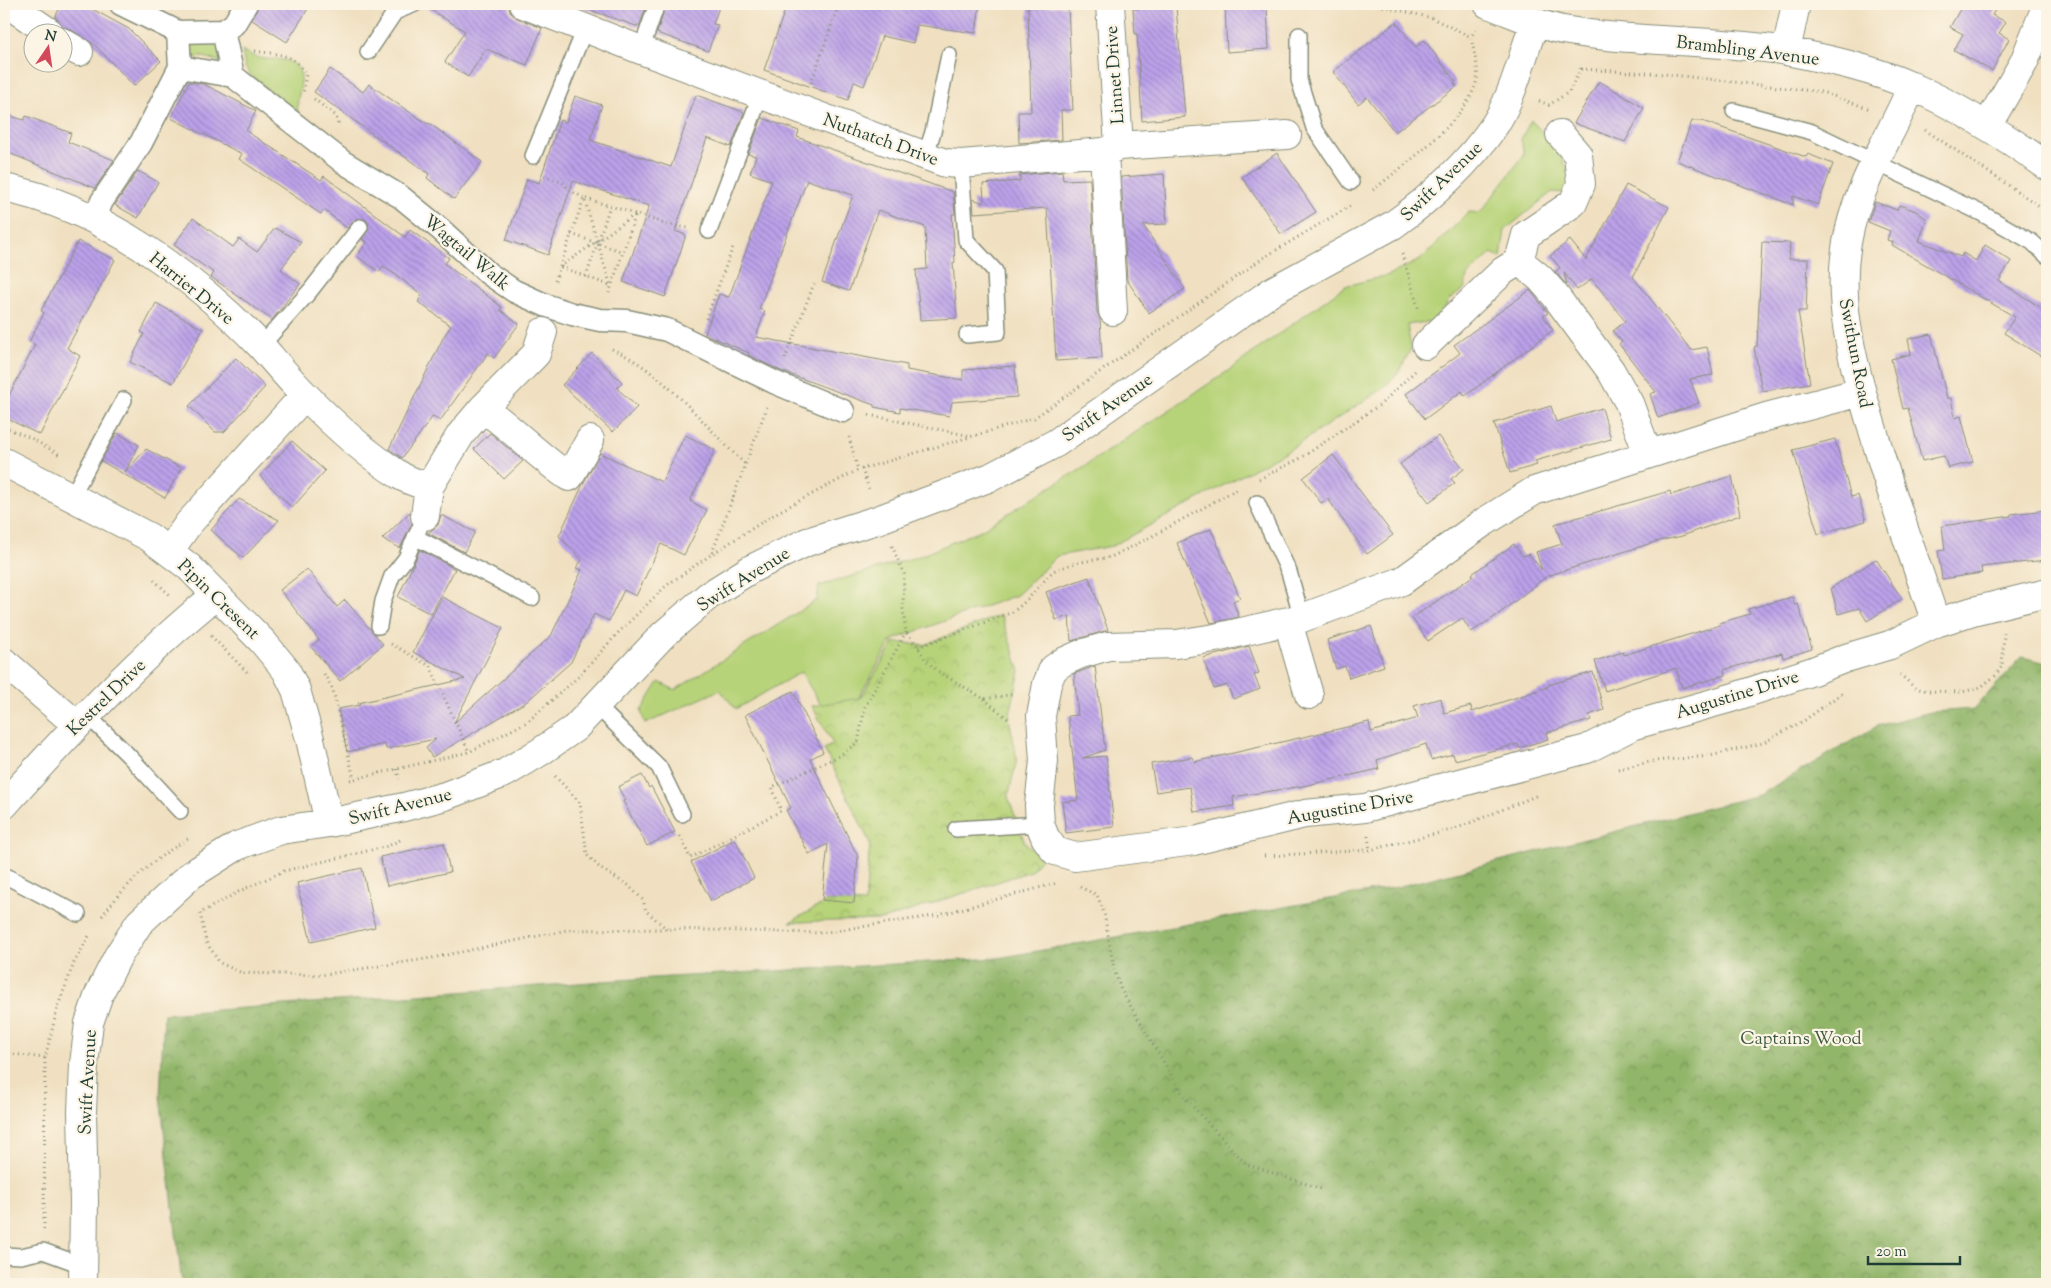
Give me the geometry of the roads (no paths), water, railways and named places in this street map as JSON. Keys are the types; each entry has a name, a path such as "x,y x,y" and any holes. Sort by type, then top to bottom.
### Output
{"street":[{"path":"8,4 34,22"},
{"path":"120,4 178,32 228,28"},
{"path":"233,76 228,28 246,4"},
{"name":"Nuthatch Drive","path":"523,4 585,29 945,163 961,164 1111,149 1286,135"},
{"name":"Linnet Drive","path":"1110,4 1113,312"},
{"path":"1786,51 1796,4"},
{"path":"1987,126 2024,62 2047,4"},
{"name":"Brambling Avenue","path":"1483,15 1534,23 1563,30 1638,39 1709,42 1786,51 1837,62 1912,86 1987,126 2047,166"},
{"name":"Swift Avenue","path":"84,1275 82,1112 84,1064 89,1023 99,994 118,956 140,923 191,875 237,846 281,830 328,823 404,807 445,796 505,773 575,728 663,635 708,596 751,569 807,542 880,519 992,477 1056,443 1274,290 1393,225 1416,208 1475,152 1496,122 1510,91 1534,23"},
{"path":"94,220 102,201 141,143 180,67 178,32"},
{"name":"Wagtail Walk","path":"180,67 233,76 343,162 401,198 440,229 489,274 514,291 545,305 572,314 600,320 626,321 667,330 776,383 843,411"},
{"name":"Swithun Road","path":"1912,86 1899,118 1860,195 1850,229 1842,270 1843,308 1861,392 1887,480 1936,623"},
{"path":"1426,345 1496,278 1519,261 1526,235 1573,203 1582,184 1578,155 1560,134"},
{"name":"Harrier Drive","path":"4,188 30,193 55,202 94,220 156,256 199,288 261,346 305,395 367,451 402,476 429,487"},
{"path":"1519,261 1540,278 1554,294 1611,371 1629,403 1648,454"},
{"path":"420,527 429,487 460,434 482,408 536,354 543,332"},
{"name":"Augustine Drive","path":"1861,392 1766,416 1534,491 1481,524 1402,581 1295,620 1215,638 1176,644 1108,646 1081,654 1054,669 1047,684 1041,716 1044,761 1039,805 1040,824 1045,836 1055,851 1075,857 1194,841 1305,814 1365,808 1587,749 1634,725 1732,698 1813,671 1846,658 1890,645 1936,623 1973,611 2047,593"},
{"path":"169,551 189,523 305,395"},
{"path":"482,408 501,421 546,462 569,477 590,440"},
{"name":"Pipin Cresent","path":"4,462 149,537 189,568 263,642 286,670 293,684 310,739 328,823"},
{"name":"Kestrel Drive","path":"4,805 82,720 192,615 215,596"},
{"path":"1295,620 1309,695"},
{"path":"4,662 82,720"}],"lane":[{"path":"368,52 395,12 415,4"},
{"path":"641,50 657,4"},
{"path":"533,156 585,29"},
{"path":"1299,35 1299,80 1314,128 1351,182"},
{"path":"925,157 933,132 949,55"},
{"path":"709,231 761,94"},
{"path":"1734,112 1812,132 1981,213 2032,242 2047,256"},
{"path":"1286,135 1314,128"},
{"path":"961,164 966,240 995,271 998,332 967,335"},
{"path":"261,346 310,292 360,227"},
{"path":"72,496 124,400"},
{"path":"1257,503 1289,572 1295,620"},
{"path":"379,626 383,601 392,576 406,558 420,527 532,598"},
{"path":"597,706 659,767 682,814"},
{"path":"82,720 128,755 180,811"},
{"path":"956,829 1040,824"},
{"path":"4,876 78,914"},
{"path":"4,1255 21,1256 43,1251 84,1275"}],"park label":[{"name":"Captains Wood","path":"1801,1038"}]}
